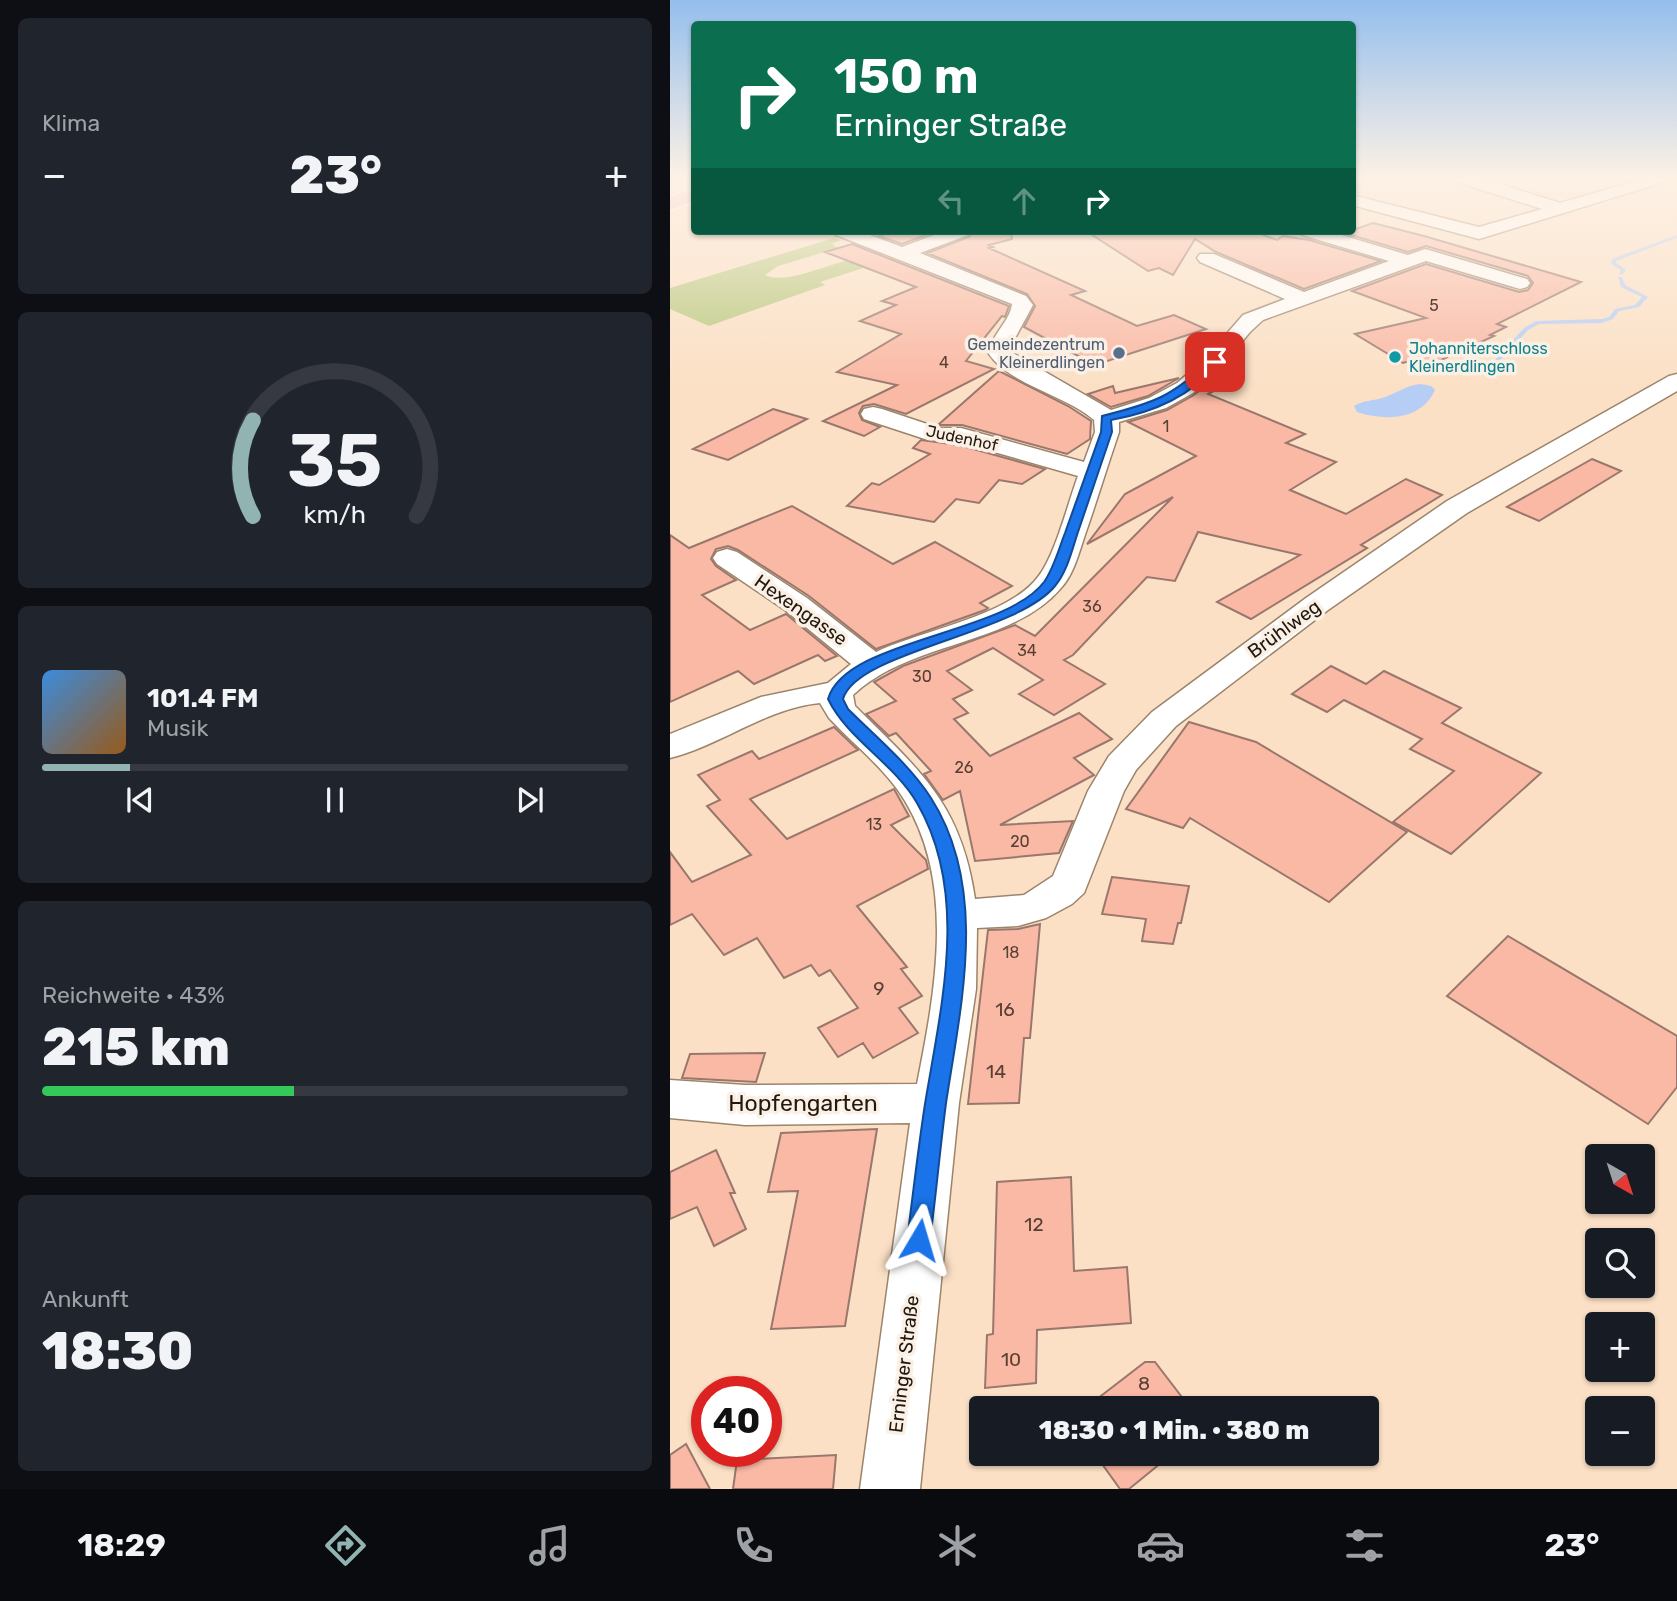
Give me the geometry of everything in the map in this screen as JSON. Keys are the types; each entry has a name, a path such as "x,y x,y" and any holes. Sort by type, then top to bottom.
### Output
{"street":[{"path":"670,747 783,700 804,694 837,692 856,674 873,665 919,645 1016,610 1039,594 1056,574 1107,432 1106,418 1039,374 1000,354 1006,334 1022,311 1023,305 1019,300 884,246"},
{"path":"902,253 920,246"},
{"path":"1360,246 1408,261"},
{"path":"1106,418 1137,412 1186,389 1232,343 1246,321 1425,255 1478,271"},
{"path":"1207,258 1303,299"},
{"name":"Brühlweg","path":"957,914 1029,909 1045,905 1060,895 1070,883 1106,791 1122,764 1164,719 1317,604 1457,507 1677,381"},
{"name":"Judenhof","path":"873,414 937,435 961,435 1060,465 1092,471"},
{"name":"Hexengasse","path":"727,558 796,604 873,665"},
{"name":"Erninger Straße","path":"837,692 835,699 841,711 906,776 924,801 944,841 955,880 957,914 948,1041 936,1103 889,1489"},
{"name":"Hopfengarten","path":"670,1099 745,1105 936,1103"}],"green space":[{"path":"806,246 838,248 778,266 765,275 778,278 792,276 860,258 876,256 891,259 820,282 825,285 709,326 670,309 670,288"}],"water":[{"path":"1411,386 1431,386 1435,390 1421,408 1411,413 1379,417 1357,412 1354,406"}],"building":[{"path":"844,246 858,246 1009,306 1005,317 1002,316 966,361 994,369 906,414 874,404 863,406 859,413 862,420 880,427 864,436 823,421 897,385 837,372 901,334 860,321 896,305 882,301 916,287 825,252"},
{"path":"944,246 992,246 989,248 1085,291 1071,295 1137,326 1174,315 1206,329 1095,365 1024,327 1035,306 1027,294 927,253"},
{"path":"1110,246 1190,246 1173,275 1159,268 1148,271"},
{"path":"1207,246 1331,246 1381,261 1304,289"},
{"path":"1389,246 1425,246 1408,252"},
{"path":"1428,246 1460,246 1581,282 1497,324 1506,327 1490,335 1494,336 1428,366 1416,359 1403,363 1355,334 1426,318 1352,291 1426,264 1519,292 1528,290 1533,283 1528,276"},
{"path":"999,371 1068,406 1091,421 1090,439 1067,454 962,425 938,425"},
{"path":"1179,378 1148,396 1111,407 1088,394 1113,386 1115,393"},
{"path":"1210,382 1223,386 1208,394 1305,434 1286,443 1336,462 1290,490 1346,514 1406,479 1442,495 1361,545 1367,548 1251,619 1217,602 1300,555 1198,532 1175,581 1147,577 1073,655 1064,660 1105,684 1054,715 1019,694 1043,680 993,648 947,671 972,690 953,699 968,713 954,719 990,756 1079,713 1112,739 1074,758 1094,775 1000,825 1073,821 1059,853 975,861 960,791 943,800 924,774 931,771 896,733 889,736 866,714 896,701 874,682 903,666 1015,625 1035,636 1173,497 1087,544 1125,494 1196,456 1128,422 1167,410 1194,395"},
{"path":"773,409 807,419 728,460 693,449"},
{"path":"921,440 959,445 1045,469 1022,484 999,480 979,503 956,499 934,522 847,506 872,483 879,485 930,454 913,448"},
{"path":"1592,459 1621,471 1539,521 1507,507"},
{"path":"792,506 893,564 935,542 1012,586 980,603 988,608 985,610 876,649 809,596 738,550 728,546 716,549 711,559 716,566 736,580 702,595 750,630 786,614 837,656 825,661 818,655 754,684 738,671 670,702 670,535 689,548"},
{"path":"1331,666 1366,684 1384,671 1461,708 1442,723 1541,773 1451,854 1393,822 1454,771 1410,749 1422,739 1344,700 1327,712 1292,694"},
{"path":"1189,722 1256,742 1407,832 1329,902 1190,818 1183,828 1126,809"},
{"path":"834,727 858,750 750,799 787,839 894,789 909,816 891,825 926,860 928,869 857,906 907,967 901,969 922,996 899,1008 918,1033 873,1058 863,1043 838,1057 818,1028 858,1008 830,970 819,976 811,965 784,978 757,938 724,955 692,914 670,925 670,852 692,882 751,855 707,806 720,800 698,775 752,751 759,759"},
{"path":"1112,877 1189,886 1181,923 1178,923 1173,944 1142,941 1146,919 1102,914"},
{"path":"1040,924 1030,1038 1024,1038 1019,1103 968,1104 988,930 1018,929"},
{"path":"1508,936 1677,1036 1677,1087 1648,1124 1447,996"},
{"path":"765,1053 756,1082 682,1078 690,1054"},
{"path":"877,1129 845,1326 771,1329 798,1191 768,1192 781,1133"},
{"path":"716,1150 735,1193 730,1193 746,1229 714,1246 697,1207 670,1219 670,1172"},
{"path":"1071,1177 1074,1271 1127,1267 1131,1323 1037,1330 1036,1383 985,1388 987,1335 993,1334 997,1182"},
{"path":"1145,1362 1155,1362 1181,1396 1101,1396"},
{"path":"686,1444 691,1453 691,1467 698,1467 710,1489 670,1489 670,1455"},
{"path":"836,1455 833,1489 733,1489 736,1467 782,1467 782,1458"},
{"path":"1104,1466 1157,1466 1129,1489 1120,1489"}],"waterway":[{"path":"1621,273 1624,270 1613,264 1614,260 1649,246"},
{"path":"1486,373 1526,329 1538,322 1602,321 1611,318 1617,310 1637,306 1645,297 1623,286 1620,278"}],"place":[{"name":"Gemeindezentrum Kleinerdlingen","path":"1119,353"},
{"name":"Johanniterschloss Kleinerdlingen","path":"1395,357"}],"route":[{"path":"919,1240 936,1103 948,1041 955,965 955,880 944,841 924,801 906,776 841,711 835,699 837,692 856,674 873,665 919,645 1016,610 1039,594 1056,574 1062,559 1071,527 1107,432 1106,418 1137,412 1161,402 1186,389 1215,362"}]}
